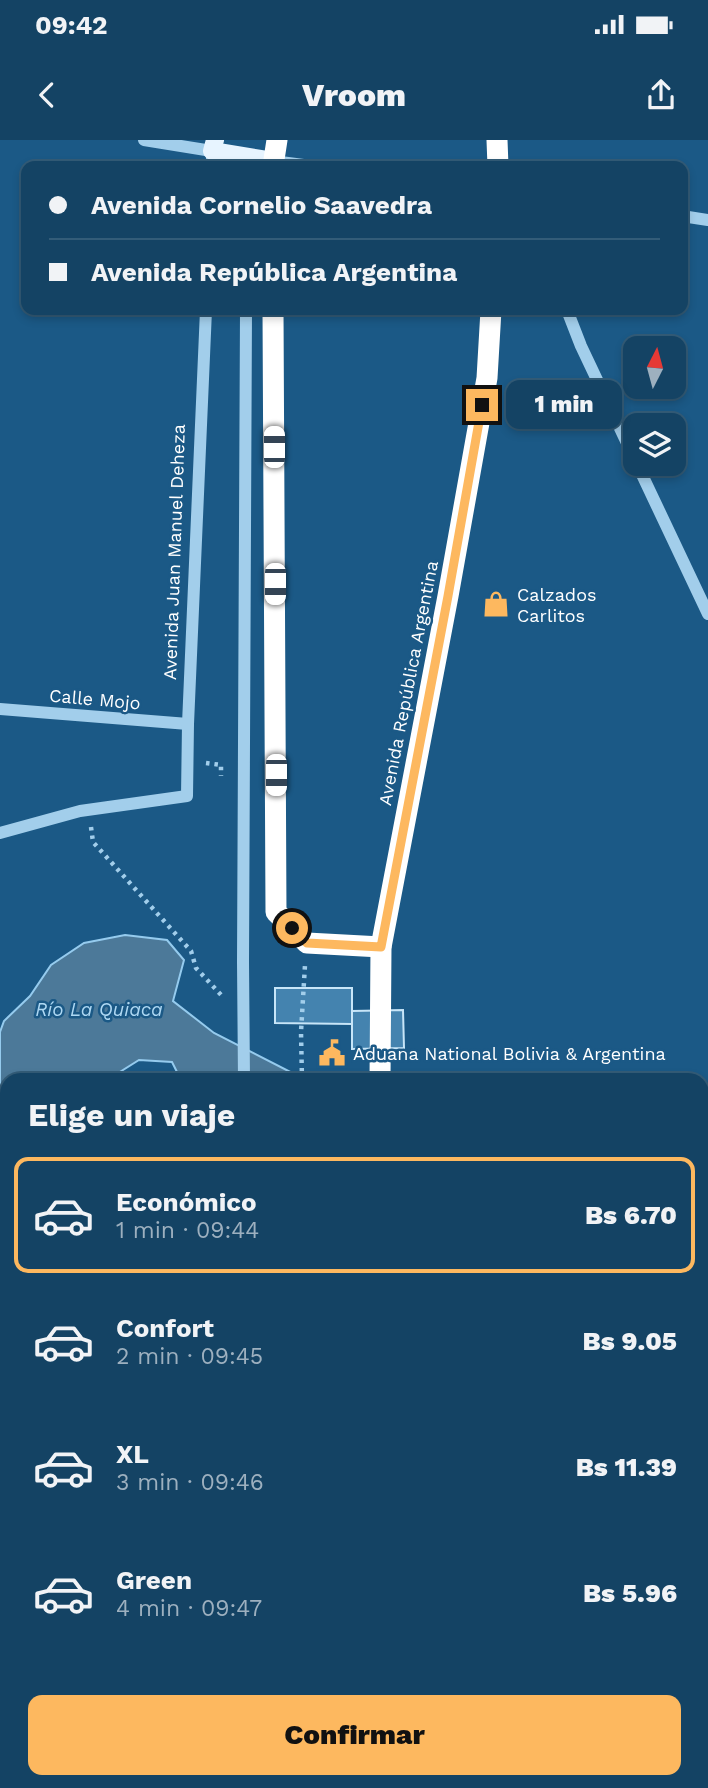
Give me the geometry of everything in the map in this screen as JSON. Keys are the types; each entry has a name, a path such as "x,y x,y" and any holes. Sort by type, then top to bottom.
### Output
{"highway":[{"path":"497,140 498,161"},
{"path":"273,315 276,912 307,943 381,947"},
{"name":"Avenida República Argentina","path":"380,1073 381,947 487,378 491,315"}],"main road":[{"path":"213,153 247,161 274,156"}],"street":[{"path":"144,140 181,143 213,153"},
{"path":"274,156 292,161"},
{"path":"688,217 708,219"},
{"name":"Avenida Juan Manuel Deheza","path":"89,809 187,796 206,315"},
{"path":"244,1073 246,315"},
{"path":"569,315 623,435"},
{"path":"643,476 708,614"},
{"name":"Calle Mojo","path":"0,709 188,724"},
{"path":"0,833 89,809"}],"path":[{"path":"89,809 93,842 191,951 197,968 230,1005"},
{"path":"302,1073 301,1032 307,943"}],"water":[{"name":"Río La Quiaca","path":"125,935 167,940 184,960 173,1001 214,1033 292,1073 178,1073 172,1062 139,1060 118,1073 0,1073 0,1032 4,1021 30,996 51,965 84,943"}],"building":[{"path":"275,988 352,988 352,1024 275,1023"},
{"path":"403,1010 404,1048 352,1049 352,1011"}],"place":[{"name":"Calzados Carlitos","path":"496,604"},
{"name":"Aduana National Bolivia & Argentina","path":"332,1053"}],"route":[{"path":"292,928 307,943 381,947 482,405"}]}
